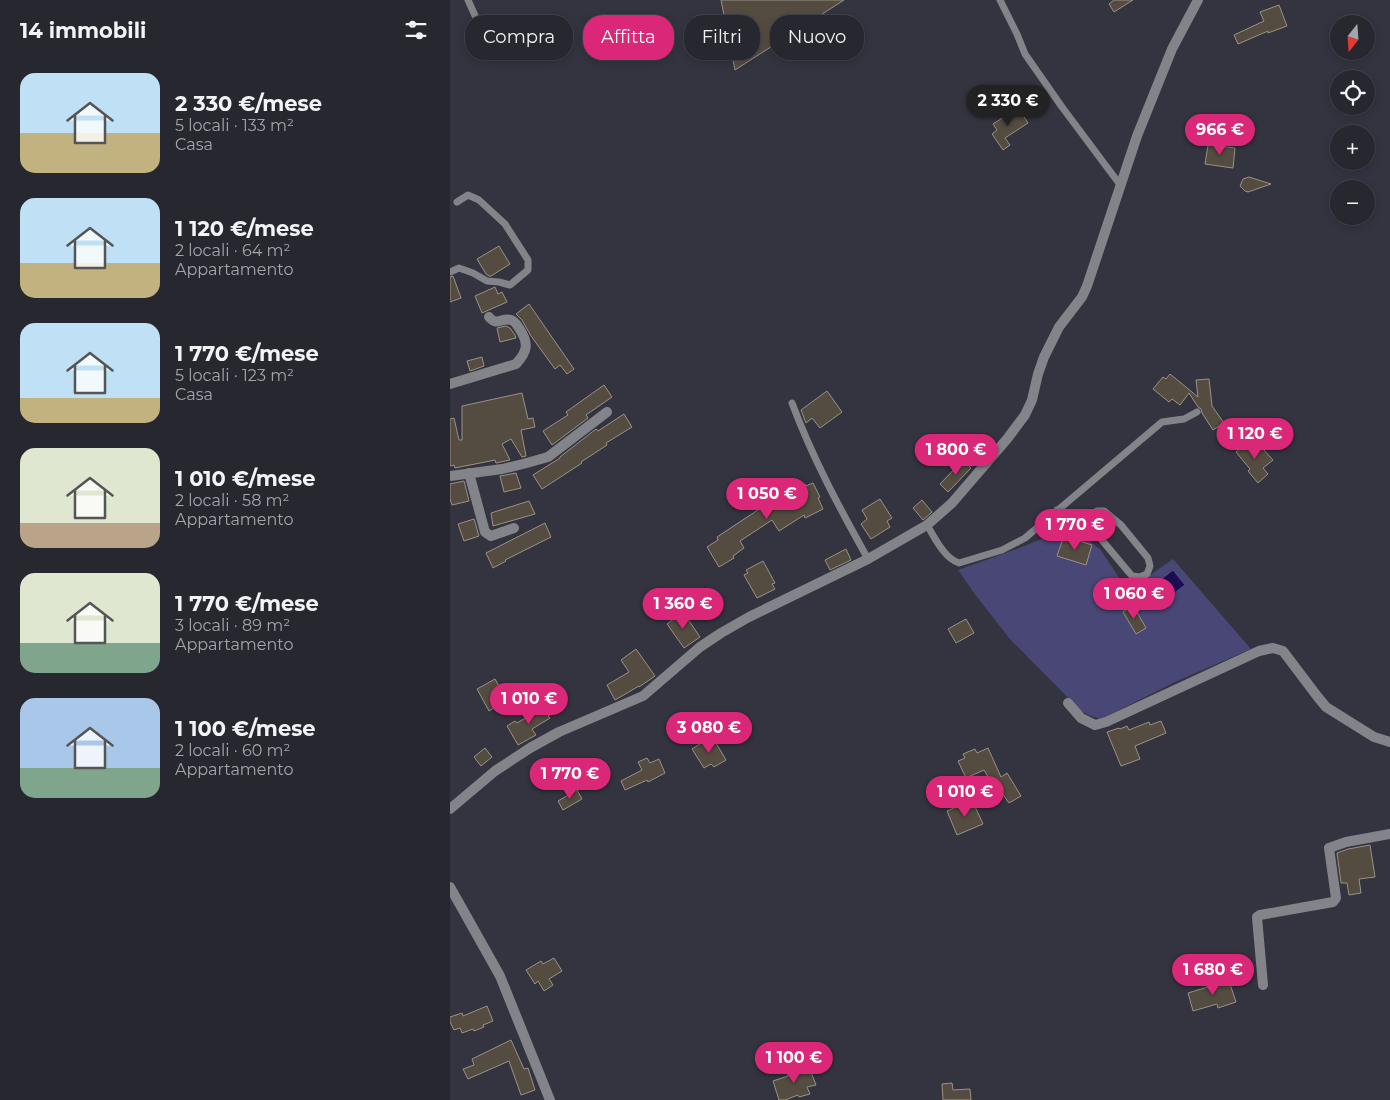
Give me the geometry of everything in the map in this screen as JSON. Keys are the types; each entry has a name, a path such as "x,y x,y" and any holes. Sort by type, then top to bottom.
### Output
{"street":[{"path":"450,809 495,771 530,748 559,732 644,696 700,647 721,633 749,617 868,559 927,525 952,503 1025,415 1032,400 1044,357 1060,327 1082,298 1137,136 1172,49 1198,0"},
{"path":"450,384 516,364 522,357 526,346 525,338 513,320 497,322 489,317"},
{"path":"450,476 524,464 548,457 607,412"},
{"path":"469,473 486,532 492,536 514,528"},
{"path":"1068,703 1081,718 1095,724 1106,722 1259,652 1272,648 1283,652 1326,706 1374,737 1390,742"},
{"path":"1263,986 1257,917 1333,902 1336,898 1329,848 1346,842 1390,834"},
{"path":"450,887 500,976 550,1100"}],"lane":[{"path":"468,0 475,15"},
{"path":"1000,0 1025,54 1121,186"},
{"path":"450,272 459,268 487,281 510,285 528,270 528,260 505,224 479,200 468,195 457,202"},
{"path":"792,403 805,438 835,501 868,559"},
{"path":"927,525 939,545 952,561 959,563 1002,550 1025,538 1162,422 1184,419 1197,412"},
{"path":"1057,510 1066,517 1086,524 1096,533 1132,576 1140,577 1147,574 1150,566 1148,558 1121,525 1104,511 1097,511 1089,518 1086,524"}],"shaded area":[{"path":"1070,527 1100,549 1128,591 1173,559 1251,649 1177,681 1101,719 1081,711 1009,638 958,570"},
{"path":"1173,570 1185,585 1161,603 1150,588"}],"building":[{"path":"721,0 844,0 821,15 770,15 770,48 760,54 760,15 724,15"},
{"path":"1114,0 1133,0 1114,12 1109,4"},
{"path":"1279,5 1287,26 1268,33 1268,31 1238,44 1234,35 1264,21 1260,12"},
{"path":"733,60 751,60 735,70"},
{"path":"1018,108 1028,123 1005,138 1010,145 1003,150 992,134 997,130 993,124"},
{"path":"1208,145 1235,148 1233,168 1205,164"},
{"path":"1249,177 1271,184 1248,192 1240,186 1243,179"},
{"path":"499,246 510,264 489,276 477,259"},
{"path":"453,276 461,298 450,302 450,277"},
{"path":"495,287 498,294 502,292 507,302 482,313 475,296"},
{"path":"529,304 574,369 567,374 560,365 555,369 516,314"},
{"path":"506,326 510,328 516,338 500,342 497,328"},
{"path":"482,357 484,366 470,371 467,361"},
{"path":"1170,374 1198,397 1196,380 1209,379 1212,406 1224,423 1213,430 1189,393 1180,405 1172,399 1169,402 1153,389 1163,377 1166,379"},
{"path":"604,385 612,397 586,415 588,418 552,445 543,431 568,415 566,412"},
{"path":"827,391 842,412 820,428 812,418 806,423 801,410"},
{"path":"522,393 528,419 533,418 535,427 521,430 526,456 522,457 511,439 502,444 510,460 496,463 495,460 455,468 454,465 450,466 450,419 454,418 459,440 462,440 462,406"},
{"path":"624,414 632,427 606,443 607,445 582,463 542,489 533,475 560,458 596,429 598,431"},
{"path":"1251,439 1260,450 1262,448 1273,460 1263,468 1268,474 1258,483 1248,471 1250,469 1236,452"},
{"path":"963,460 971,468 948,492 940,484"},
{"path":"516,473 521,488 504,492 500,476"},
{"path":"464,481 469,501 452,505 450,484"},
{"path":"813,483 820,497 818,498 823,509 805,518 804,515 779,531 772,520 740,541 744,548 733,556 734,558 719,567 707,547 718,540 717,537 776,498 805,484 806,486"},
{"path":"880,499 892,518 887,521 890,527 871,539 861,524 867,519 862,510"},
{"path":"922,500 932,512 923,520 913,508"},
{"path":"529,501 535,514 493,526 491,513"},
{"path":"474,519 479,536 464,541 458,524"},
{"path":"545,523 551,537 493,568 486,553"},
{"path":"1064,536 1092,545 1086,565 1057,556"},
{"path":"846,549 851,560 830,570 825,560"},
{"path":"763,561 775,583 772,584 775,589 757,598 744,575 748,573 746,570"},
{"path":"1133,605 1146,628 1136,634 1123,612"},
{"path":"683,612 700,637 684,648 667,624"},
{"path":"966,619 974,633 956,643 948,629"},
{"path":"636,649 655,676 615,700 607,685 629,672 621,660"},
{"path":"495,679 507,700 489,711 477,689"},
{"path":"545,704 552,714 548,716 550,718 532,729 536,735 518,745 507,726 515,721 517,723"},
{"path":"1161,721 1166,733 1135,746 1140,759 1121,766 1107,732 1127,726 1129,730 1149,722 1150,725"},
{"path":"713,738 726,760 714,767 711,764 704,768 692,749"},
{"path":"485,748 492,757 481,766 474,757"},
{"path":"988,748 1001,777 1007,773 1021,796 1009,803 999,789 997,791 984,770 966,778 958,761 965,758 963,754 975,749 977,753"},
{"path":"647,758 650,763 659,759 665,773 648,782 647,780 625,790 621,781 642,770 638,762"},
{"path":"577,790 582,799 563,810 558,801"},
{"path":"972,800 983,824 957,835 947,811"},
{"path":"1370,845 1375,877 1359,879 1361,893 1349,895 1347,883 1341,883 1337,853"},
{"path":"554,958 562,971 549,979 553,985 544,991 538,981 535,984 526,970 541,961 543,964"},
{"path":"1228,978 1236,1002 1218,1008 1217,1004 1193,1011 1188,993 1211,986 1210,984"},
{"path":"487,1006 493,1021 474,1031 473,1029 462,1033 460,1028 454,1030 450,1017 462,1013 463,1016"},
{"path":"511,1040 524,1069 528,1068 535,1090 521,1095 509,1061 468,1079 463,1069 474,1065 472,1059"},
{"path":"800,1065 803,1074 811,1072 816,1085 807,1087 810,1094 779,1100 773,1081 788,1076 786,1069"},
{"path":"952,1083 953,1090 970,1089 971,1100 943,1100 942,1084"}]}
